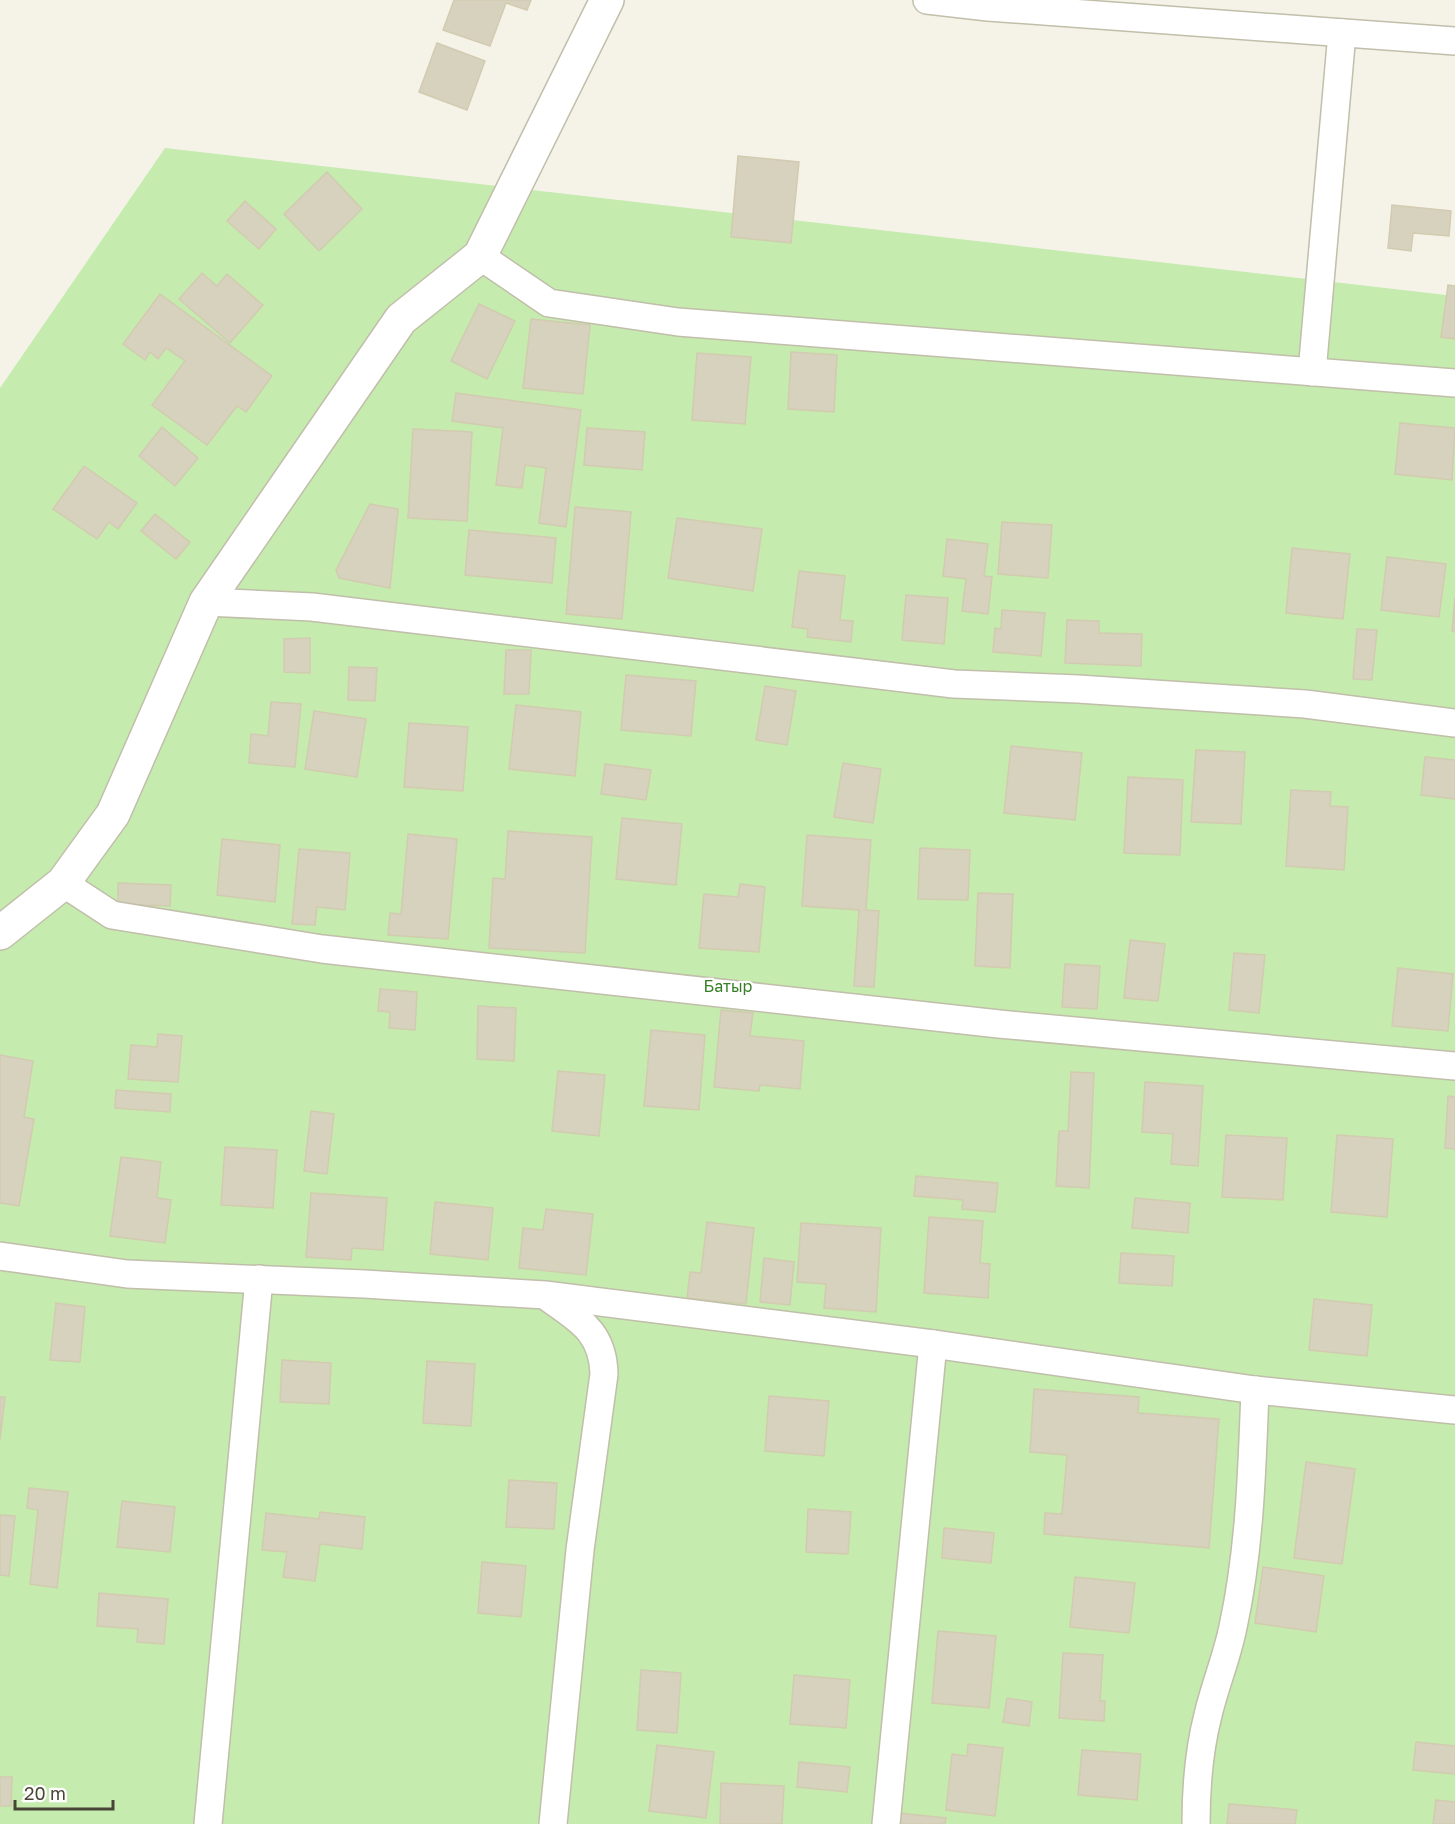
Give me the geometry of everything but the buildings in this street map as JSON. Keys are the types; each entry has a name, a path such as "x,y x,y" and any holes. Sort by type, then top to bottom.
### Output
{"street":[{"path":"0,933 63,883 113,814 206,602 400,319 480,256 607,0"},
{"path":"927,0 1455,41"},
{"path":"1312,372 1342,33"},
{"path":"480,256 549,303 678,322 1455,383"},
{"path":"206,602 312,607 954,684 1078,689 1305,704 1455,723"},
{"path":"63,883 112,915 322,949 999,1024 1455,1066"},
{"path":"0,1256 126,1274 364,1284 545,1295 933,1344 1255,1390 1455,1410"},
{"path":"208,1824 259,1280"},
{"path":"545,1295 589,1329 597,1339 604,1374 580,1550 553,1824"},
{"path":"886,1824 933,1344"},
{"path":"1196,1824 1198,1779 1208,1716 1233,1629 1245,1555 1255,1390"}],"green space":[{"name":"Батыр","path":"165,148 1455,296 1455,1824 0,1824 0,388"}]}
